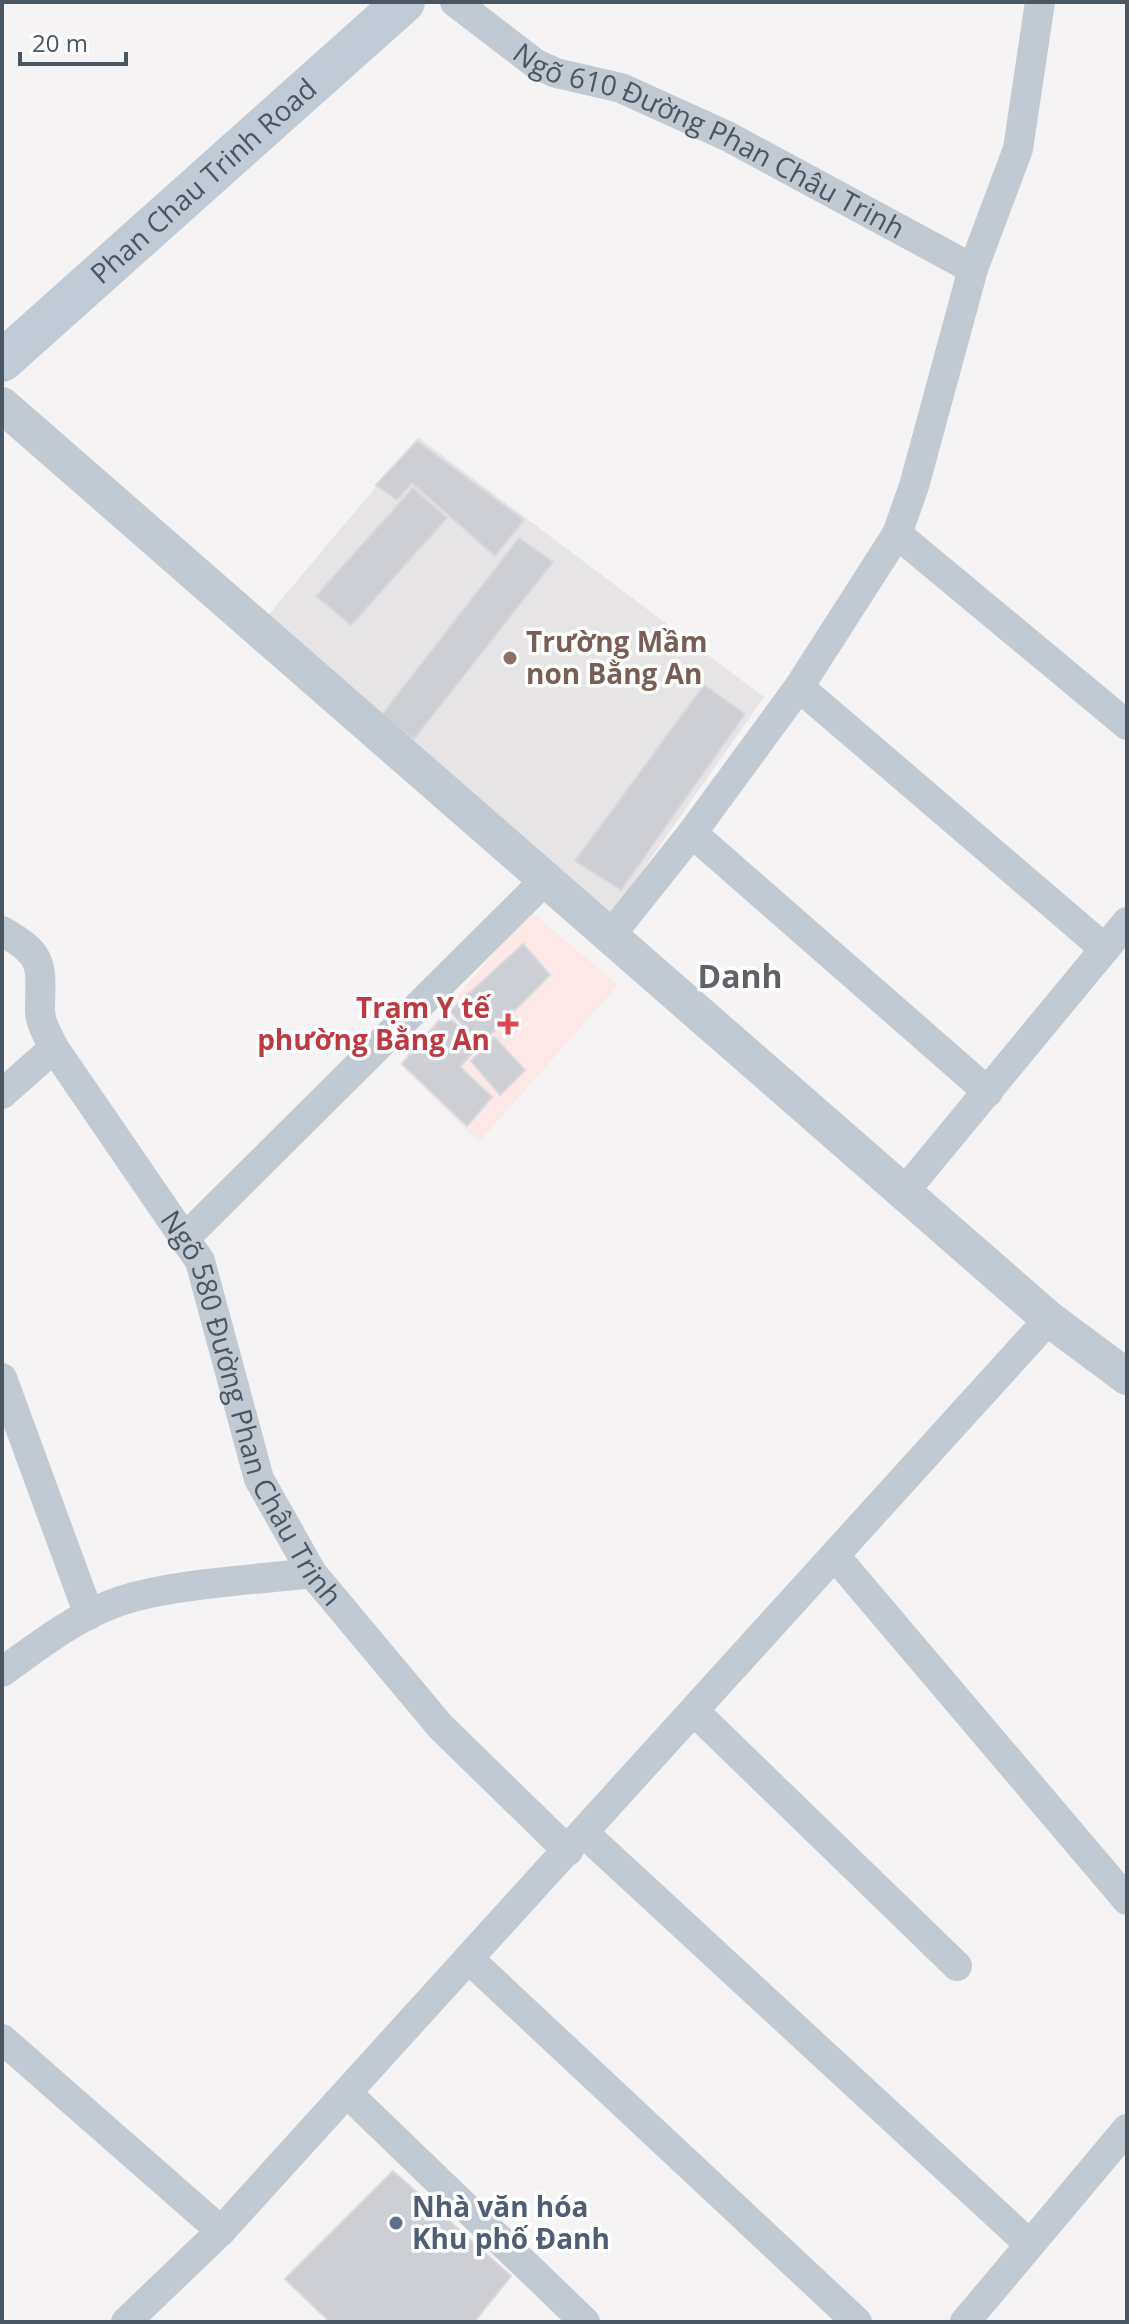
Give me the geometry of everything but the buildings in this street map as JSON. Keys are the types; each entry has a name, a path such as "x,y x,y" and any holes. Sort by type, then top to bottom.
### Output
{"main road":[{"name":"Phan Chau Trinh Road","path":"2,361 404,2"}],"street":[{"name":"Ngõ 610 Đường Phan Châu Trinh","path":"455,2 536,64 556,73 621,88 727,136 973,269"},
{"path":"610,936 692,833 799,687 897,534 914,486 973,269 1018,149 1040,2"},
{"path":"2,405 1049,1319 1127,1377"},
{"path":"897,534 1127,725"},
{"path":"799,687 1105,949"},
{"path":"692,833 988,1092"},
{"path":"186,1237 545,880"},
{"path":"904,1192 1127,922"},
{"name":"Ngõ 580 Đường Phan Châu Trinh","path":"2,931 31,952 42,970 40,1009 44,1028 54,1048 200,1261 259,1479 312,1573 440,1726 576,1842 1028,2243"},
{"path":"2,1094 54,1048"},
{"path":"126,2322 221,2231 1049,1319"},
{"path":"2,1378 89,1615"},
{"path":"835,1556 1127,1900"},
{"path":"2,1672 89,1615 113,1603 151,1594 312,1573"},
{"path":"694,1711 957,1966"},
{"path":"469,1959 857,2322"},
{"path":"2,2039 221,2231"},
{"path":"347,2093 585,2322"},
{"path":"965,2322 1028,2243 1127,2129"}],"shaded area":[{"name":"Trường Mầm non Bằng An","path":"418,437 764,697 609,918 264,620"},
{"name":"Trạm Y tế phường Bằng An","path":"530,911 618,985 479,1142 399,1064"}],"place":[{"name":"Trường Mầm non Bằng An","path":"510,658"},
{"name":"Trạm Y tế phường Bằng An","path":"508,1024"},
{"name":"Nhà văn hóa Khu phố Đanh","path":"396,2223"}],"district":[{"name":"Danh","path":"740,977"}]}
